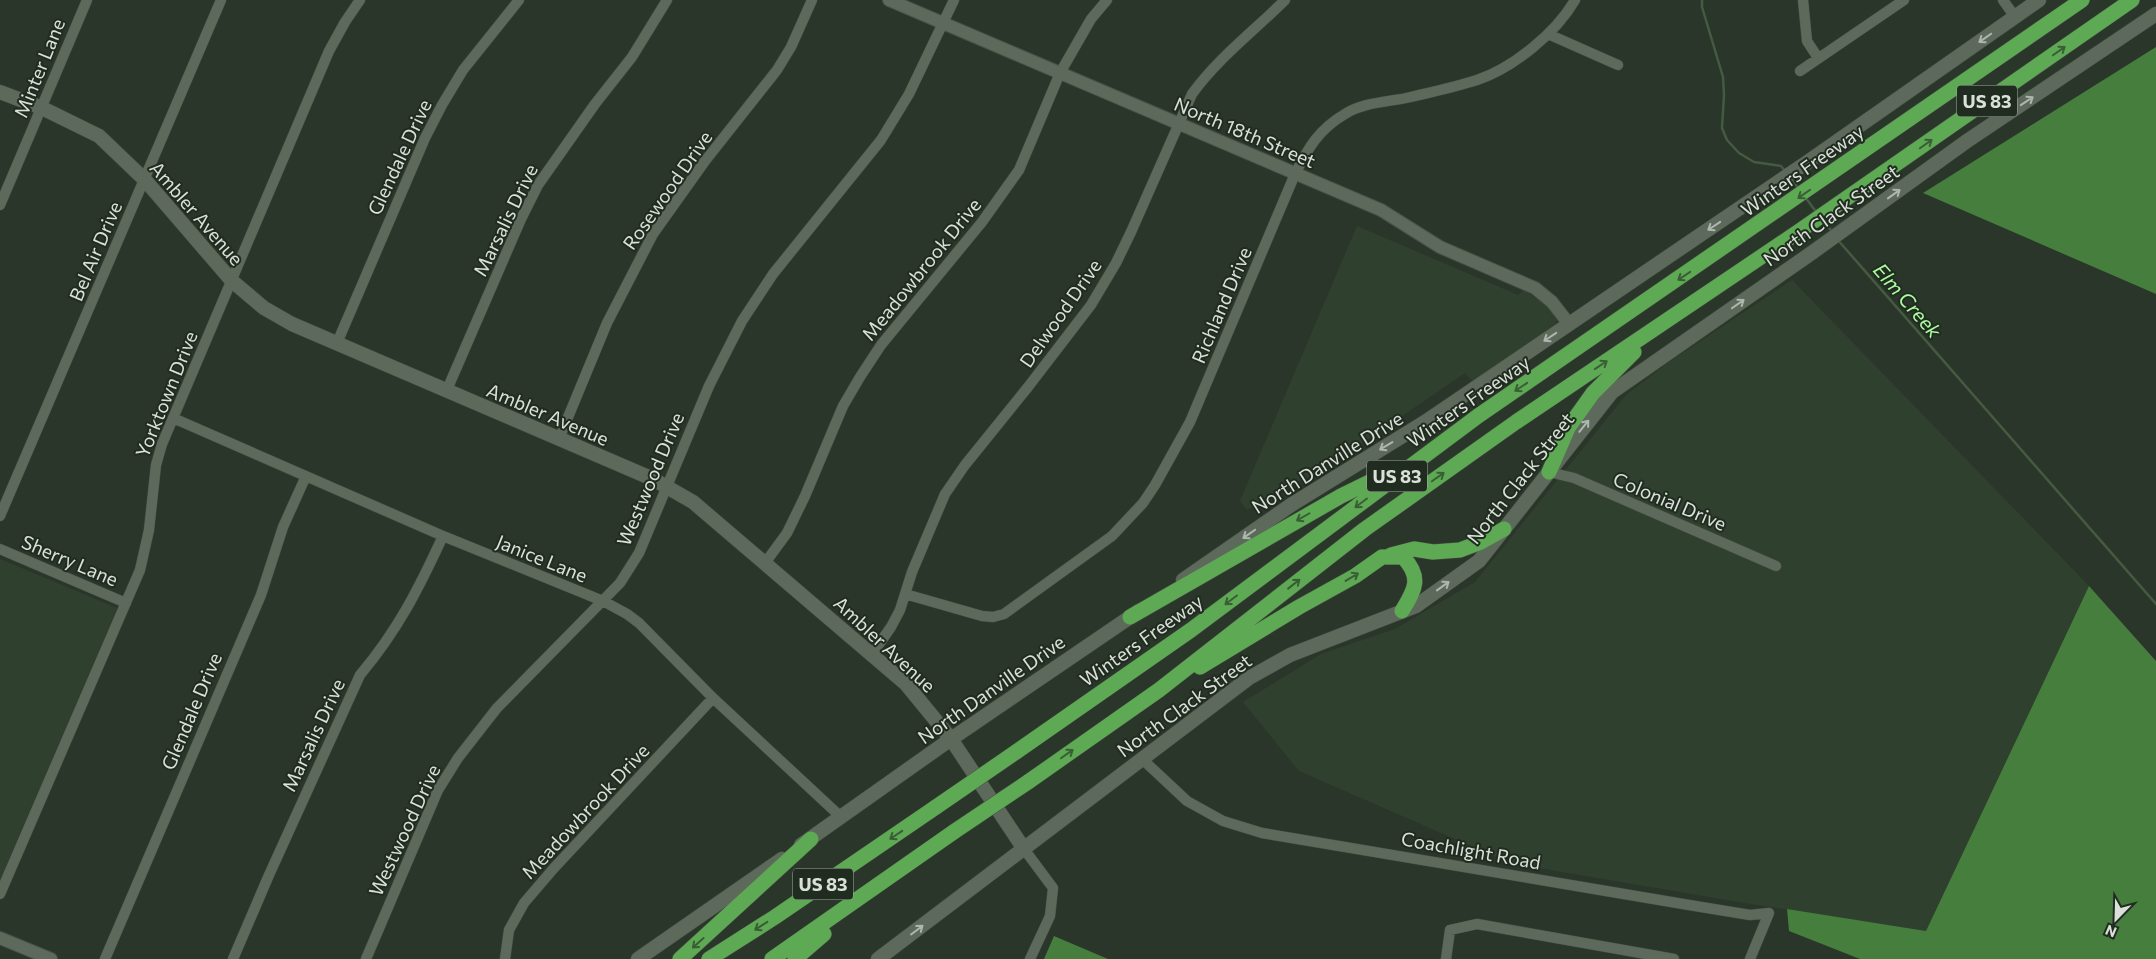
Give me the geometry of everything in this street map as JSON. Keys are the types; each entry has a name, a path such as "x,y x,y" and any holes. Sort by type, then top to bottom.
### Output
{"highway":[{"name":"Winters Freeway","path":"709,959 775,917 1191,630 1478,416 1825,179 2082,0"},
{"name":"US 83","path":"772,959 892,878 955,831 1159,690 1365,529 1516,422 1842,202 2132,0"},
{"path":"1549,472 1568,428 1594,393 1625,360 1674,316"},
{"path":"1130,617 1341,496 1424,456"},
{"path":"1159,690 1224,654 1299,607 1355,576 1382,557 1414,549 1433,552 1460,550 1481,542 1504,529"},
{"path":"1382,557 1404,557 1409,563 1414,577 1415,589 1402,611"},
{"path":"680,959 811,839"},
{"path":"795,959 892,878"}],"main road":[{"name":"North Danville Drive","path":"638,959 1291,505 1425,422 1809,161 2039,0"},
{"name":"North Clack Street","path":"878,959 1249,678 1290,655 1416,606 1479,561 1612,392 1813,252 1967,141 2156,14"},
{"name":"Ambler Avenue","path":"0,92 42,108 99,136 145,180 244,294 264,308 292,324 446,392 668,486 693,502 906,684 952,739 1024,849"}],"street":[{"name":"Minter Lane","path":"0,205 86,0"},
{"name":"Bel Air Drive","path":"0,516 221,0"},
{"name":"Yorktown Drive","path":"0,894 140,570 149,530 156,465 172,418 330,51 345,22 360,0"},
{"name":"Glendale Drive","path":"337,343 433,121 462,70 519,0"},
{"name":"Marsalis Drive","path":"446,392 538,185 595,104 632,57 667,0"},
{"name":"Rosewood Drive","path":"559,439 607,323 653,234 705,162 776,70 791,47 812,0"},
{"name":"North 18th Street","path":"889,0 1381,210 1440,247 1535,288 1552,302 1569,324"},
{"name":"Westwood Drive","path":"366,959 438,790 458,758 498,708 620,583 639,553 709,386 742,321 773,274 881,140 909,94 954,0"},
{"name":"Meadowbrook Drive","path":"765,563 787,533 805,496 842,406 881,345 982,222 1015,176 1060,73 1091,19 1107,0"},
{"name":"Delwood Drive","path":"872,654 891,627 905,594 915,563 945,494 965,464 1028,387 1091,305 1131,232 1192,94 1202,80 1237,44 1285,0"},
{"name":"Richland Drive","path":"905,594 982,616 993,617 1004,614 1096,549 1143,503 1164,471 1190,422 1295,174 1313,140 1346,112 1478,80 1511,64 1548,34 1575,0"},
{"path":"1804,0 1807,41 1818,58"},
{"path":"1800,71 1904,0"},
{"path":"2003,0 2015,17"},
{"path":"1548,34 1618,65"},
{"name":"Janice Lane","path":"172,418 443,536 603,601 627,614 639,623 713,698 841,817"},
{"name":"Colonial Drive","path":"1549,472 1574,478 1776,566"},
{"name":"Glendale Drive","path":"105,959 261,595 282,529 306,476"},
{"name":"Marsalis Drive","path":"233,959 268,875 360,675 384,647 407,611 443,536"},
{"name":"Sherry Lane","path":"0,549 126,603"},
{"name":"Meadowbrook Drive","path":"505,959 509,930 524,903 554,868 713,698"},
{"name":"Coachlight Road","path":"1141,758 1186,801 1223,821 1262,833 1750,915 1769,913 1750,959"},
{"path":"1024,849 1053,888 1050,916 1030,959"},
{"path":"1446,959 1450,930 1477,924 1674,959"},
{"path":"0,938 52,959"}],"shaded area":[{"path":"1357,226 1518,295 1524,290 1548,307 1557,321 1554,327 1473,382 1465,373 1329,466 1247,510 1240,501"},
{"path":"1792,280 2089,586 1926,931 1745,903 1510,863 1299,771 1243,702 1321,654 1395,629 1475,582 1626,395 1669,362"},
{"path":"0,559 117,608 0,880"}],"green space":[{"path":"2156,47 2156,294 1923,193"},
{"path":"2089,586 2156,661 2156,959 1860,959 1789,931 1787,909 1926,931"},
{"path":"1054,936 1108,959 1044,959"}],"waterway":[{"name":"Elm Creek","path":"1702,0 1702,7 1723,77 1722,128 1727,140 1739,153 1754,162 1781,166 1785,171"},
{"name":"Elm Creek","path":"1792,180 1799,189"},
{"name":"Elm Creek","path":"1805,197 1817,213"},
{"name":"Elm Creek","path":"1824,221 1833,233"},
{"name":"Elm Creek","path":"1837,239 2156,604"}]}
